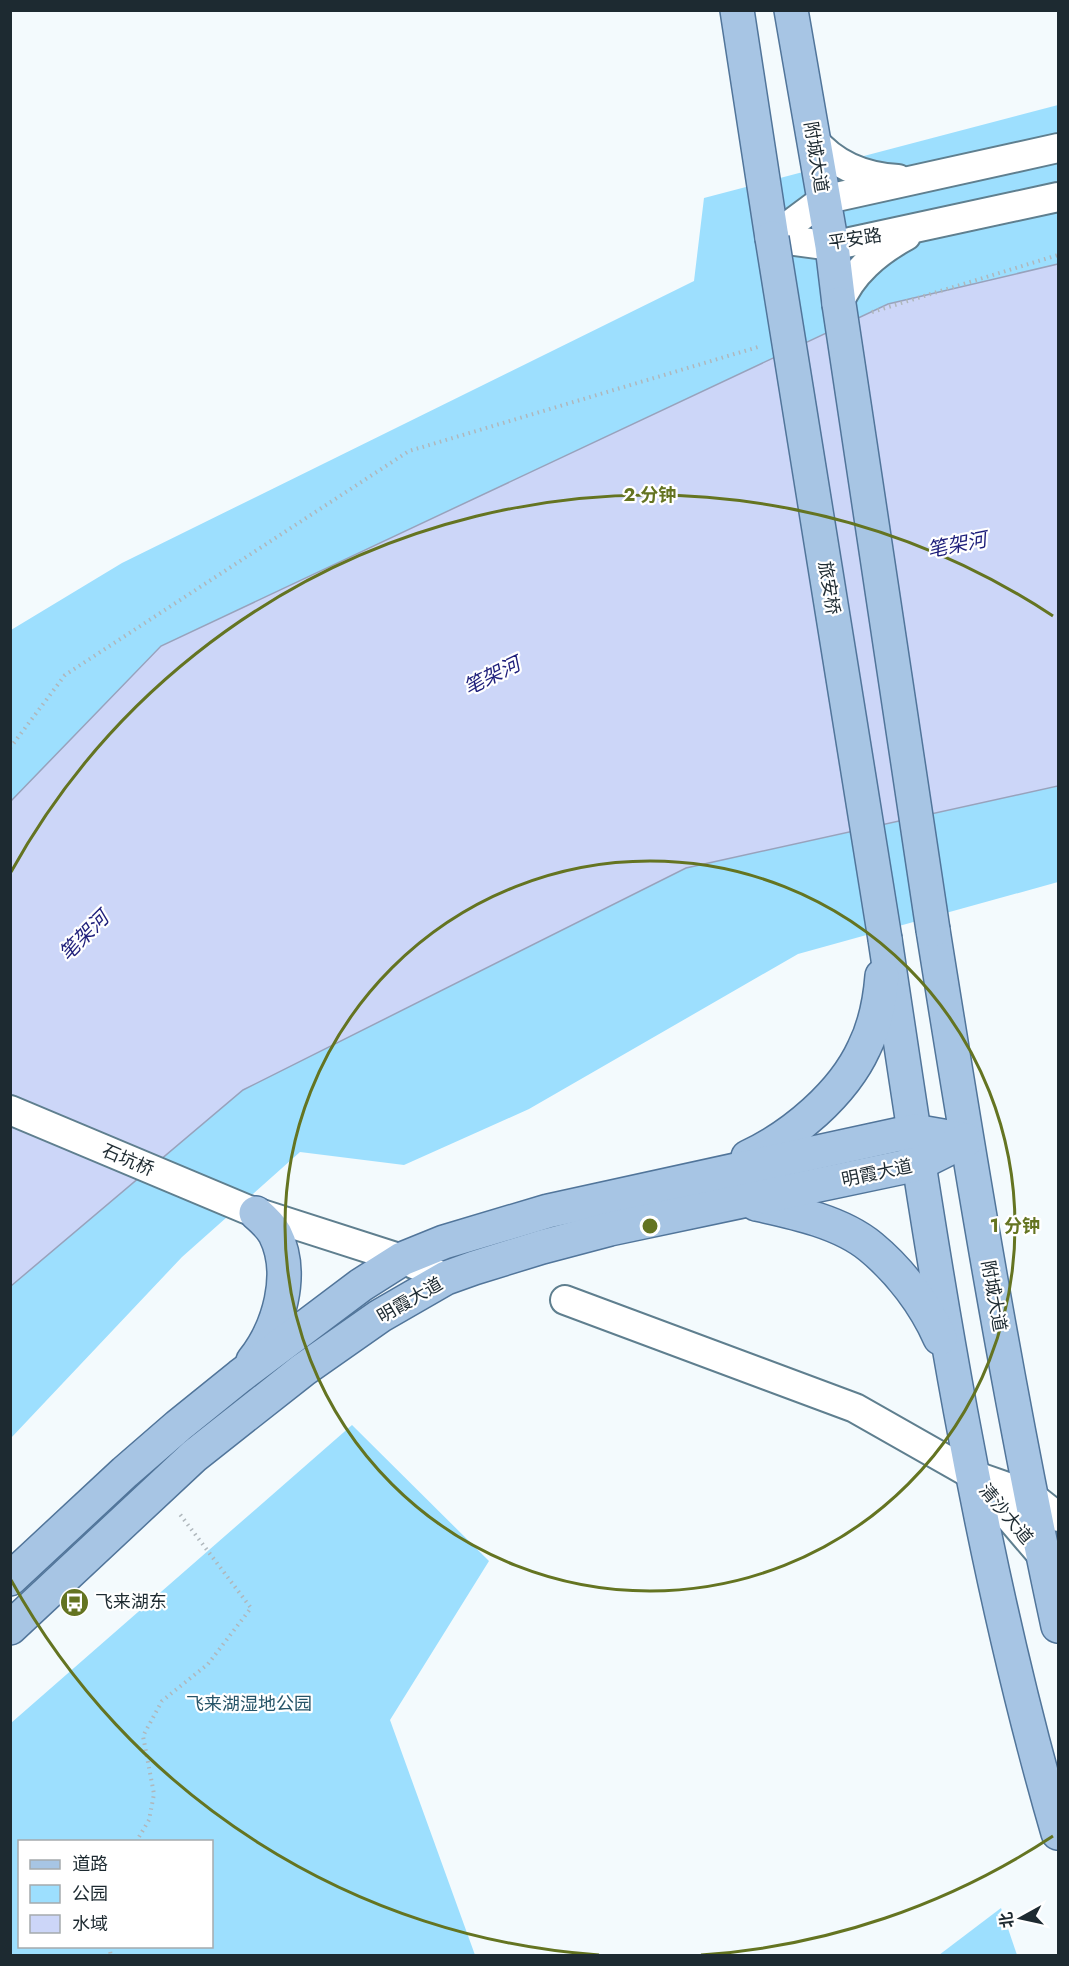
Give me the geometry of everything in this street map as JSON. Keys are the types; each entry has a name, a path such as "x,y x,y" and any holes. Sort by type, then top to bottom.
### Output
{"main road":[{"path":"737,10 772,238"},
{"name":"附城大道","path":"792,10 832,246 854,309 933,930 966,1140 1030,1495 1051,1564 1059,1626"},
{"name":"旅安桥","path":"772,238 885,939"},
{"path":"885,939 918,1164 973,1475 1017,1680 1059,1833"},
{"path":"711,1174 754,1154 801,1124 827,1099 848,1074 864,1049 874,1023 881,986 885,939"},
{"name":"明霞大道","path":"10,1579 178,1425 361,1285 402,1259 455,1239 548,1211 914,1131 966,1140"},
{"name":"明霞大道","path":"10,1628 194,1456 303,1370 380,1316 447,1278 531,1250 610,1229 918,1164 966,1140"},
{"path":"745,1202 789,1211 825,1223 871,1246 922,1305 953,1369"},
{"path":"240,1376 268,1338 281,1300 283,1283 280,1248 274,1233 251,1211"}],"street":[{"path":"813,139 834,160 862,173 893,179 915,180"},
{"path":"772,238 823,200 1059,148"},
{"name":"平安路","path":"772,238 832,246 1059,197"},
{"path":"854,309 848,285 863,268 896,242 923,227"},
{"name":"石坑桥","path":"10,1110 251,1211 402,1259 447,1278"},
{"path":"565,1300 855,1408 973,1475"},
{"name":"清沙大道","path":"973,1475 1030,1495 1059,1517"},
{"name":"清沙大道","path":"973,1475 1051,1564"}],"path":[{"path":"854,309 1059,255"},
{"path":"10,748 65,675 409,451 768,344"},
{"path":"137,1840 149,1820 154,1794 143,1736 162,1701 207,1664 251,1608 177,1510"}],"green space":[{"path":"1058,105 1058,882 798,954 529,1109 404,1165 300,1152 182,1257 11,1438 11,630 122,563 694,281 704,198"},
{"name":"飞来湖湿地公园","path":"352,1425 489,1561 390,1720 475,1955 11,1955 11,1723"},
{"path":"1001,1908 1017,1955 939,1955"}],"water":[{"name":"笔架河","path":"1058,264 1058,786 686,868 243,1090 11,1286 11,801 161,646 888,304"}],"place":[{"name":"飞来湖东","path":"74,1602"}]}
